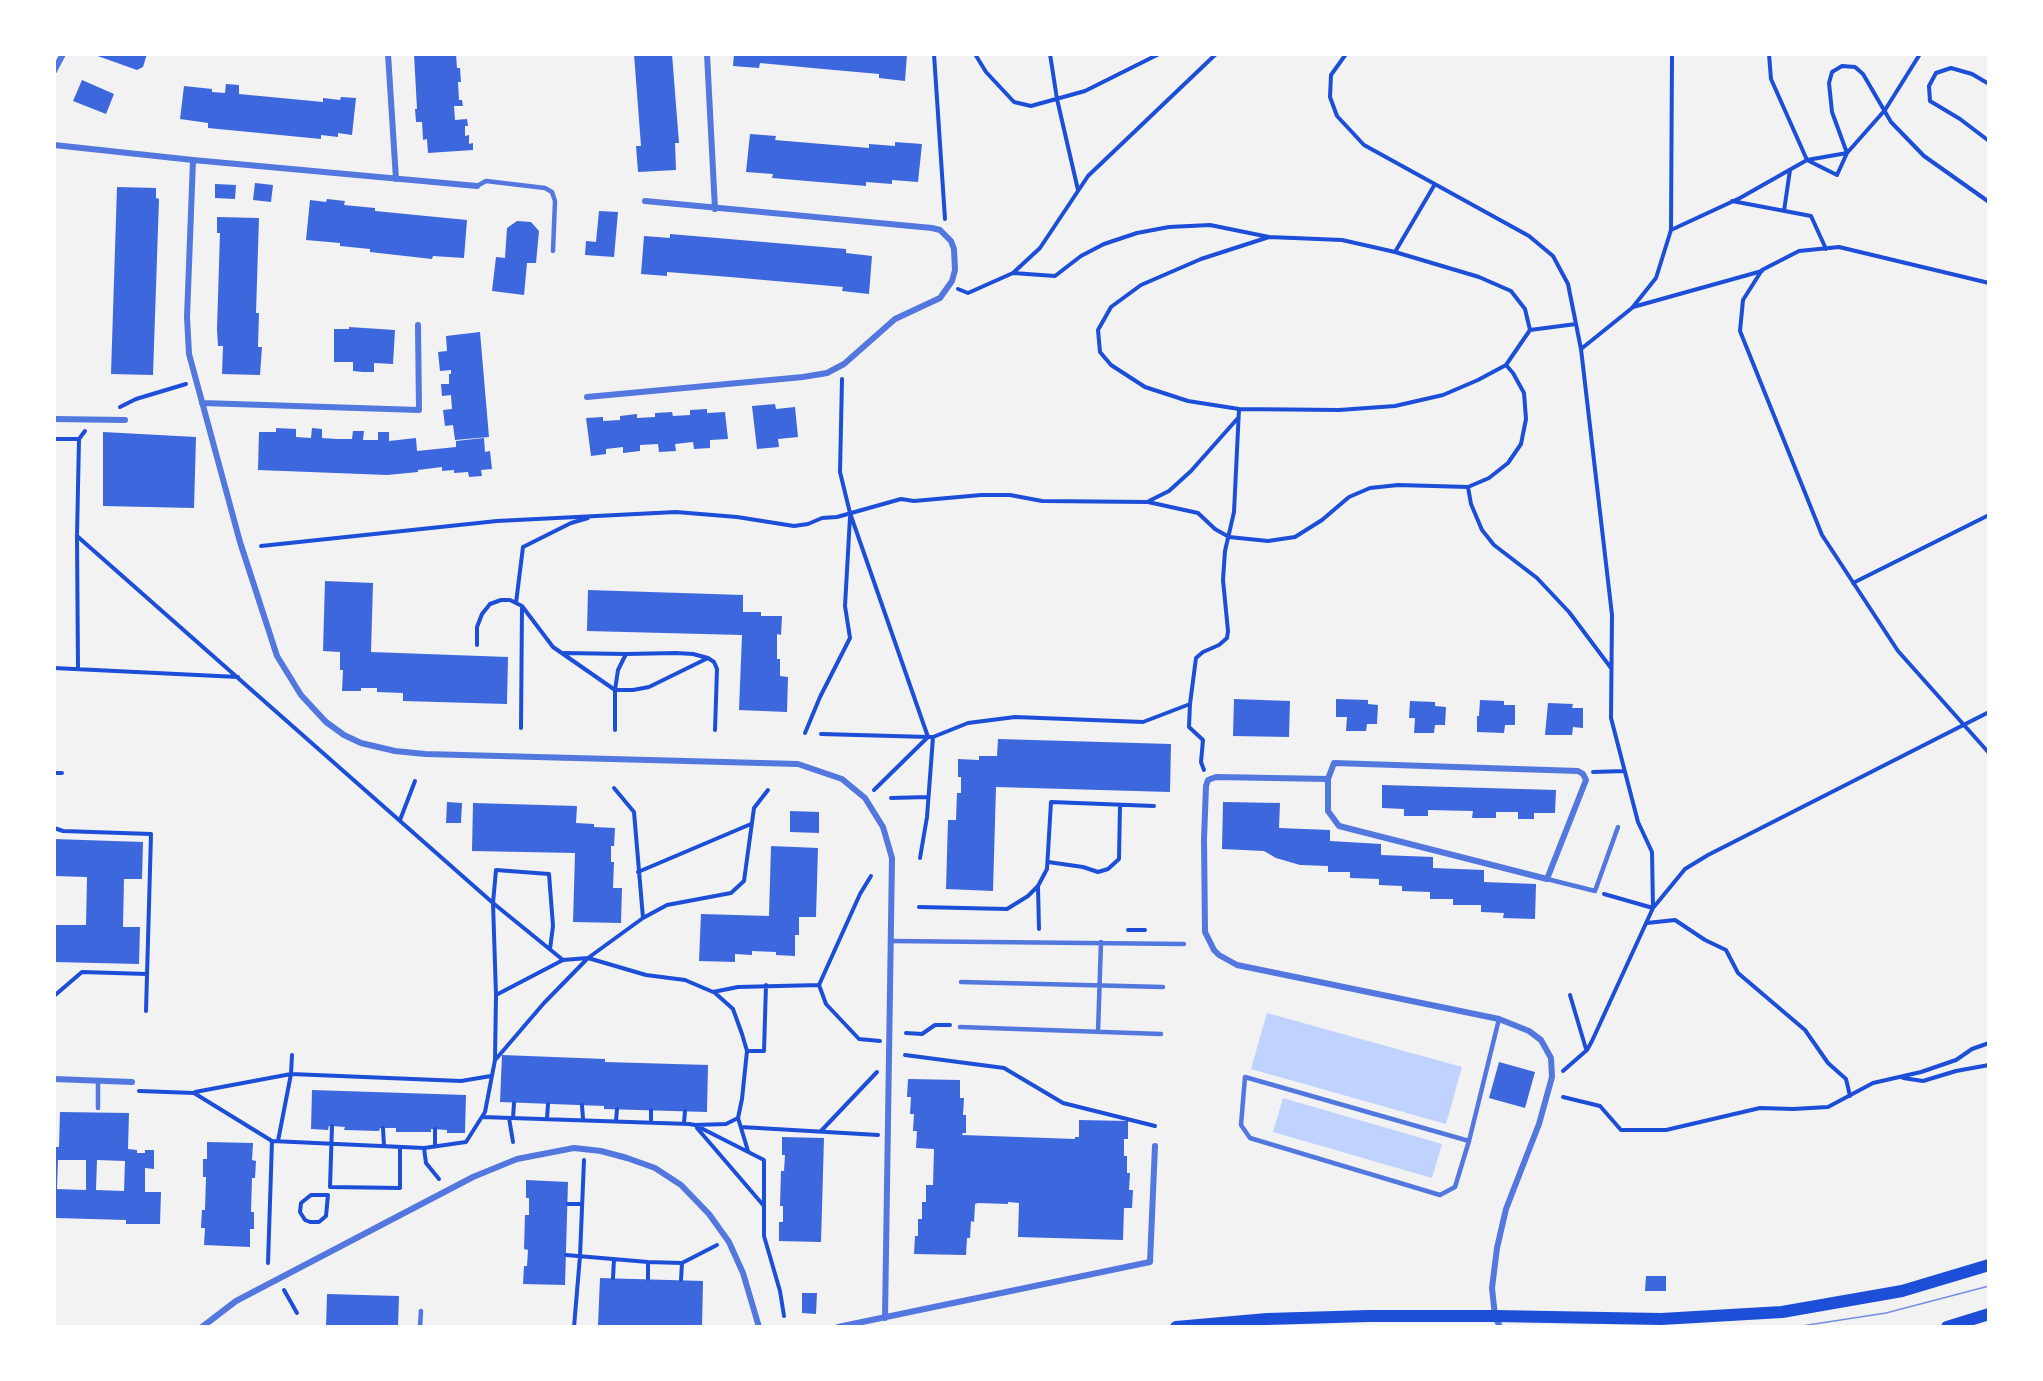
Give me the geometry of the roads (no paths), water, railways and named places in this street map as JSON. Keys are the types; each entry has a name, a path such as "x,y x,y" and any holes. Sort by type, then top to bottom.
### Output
{"main road":[{"path":"1176,1327 1279,1319 1368,1316 1498,1321 1661,1319 1782,1312 1902,1291 1989,1265"},
{"path":"1947,1327 1989,1314"}],"street":[{"path":"54,71 63,54"},
{"path":"388,54 396,179"},
{"path":"707,54 715,209"},
{"path":"54,145 477,186"},
{"path":"193,160 187,317 189,354 240,542 277,656 301,695 326,722 344,735 379,748 425,754 798,764 842,779 865,798 883,827 892,858 885,1318"},
{"path":"587,397 827,373 844,364 887,324 940,298 949,286 955,270 954,249 946,235 940,230 645,201"},
{"path":"202,403 419,410 418,325"},
{"path":"54,419 125,420"},
{"path":"1334,763 1578,771 1586,780 1546,879 1339,826 1328,811 1328,779 1334,763"},
{"path":"1328,779 1216,777 1207,782 1204,849 1205,932 1214,951 1237,965 1499,1019 1529,1031 1541,1040 1551,1058 1552,1077 1539,1124 1506,1209 1497,1248 1492,1288 1498,1321"},
{"path":"54,1079 132,1082"},
{"path":"838,1327 1150,1262 1155,1146"},
{"path":"202,1327 236,1301 472,1178 517,1159 574,1148 601,1150 627,1158 655,1168 681,1185 709,1214 729,1242 743,1273 759,1327"}],"lane":[{"path":"477,186 486,181 545,188 552,192 555,201 553,251"},
{"path":"1546,879 1595,891 1618,827"},
{"path":"891,941 1184,944"},
{"path":"1098,1032 1101,942"},
{"path":"961,982 1163,987"},
{"path":"1469,1141 1245,1077 1242,1125 1250,1138 1440,1195 1455,1187 1469,1141 1499,1019"},
{"path":"958,1026 1161,1034"},
{"path":"98,1108 99,1081"},
{"path":"420,1311 420,1327"}],"water":[{"path":"1267,1013 1462,1067 1446,1124 1251,1069"},
{"path":"1283,1098 1442,1144 1432,1178 1273,1132"}],"tram line":[{"path":"1795,1327 1886,1313 1989,1286"}]}
